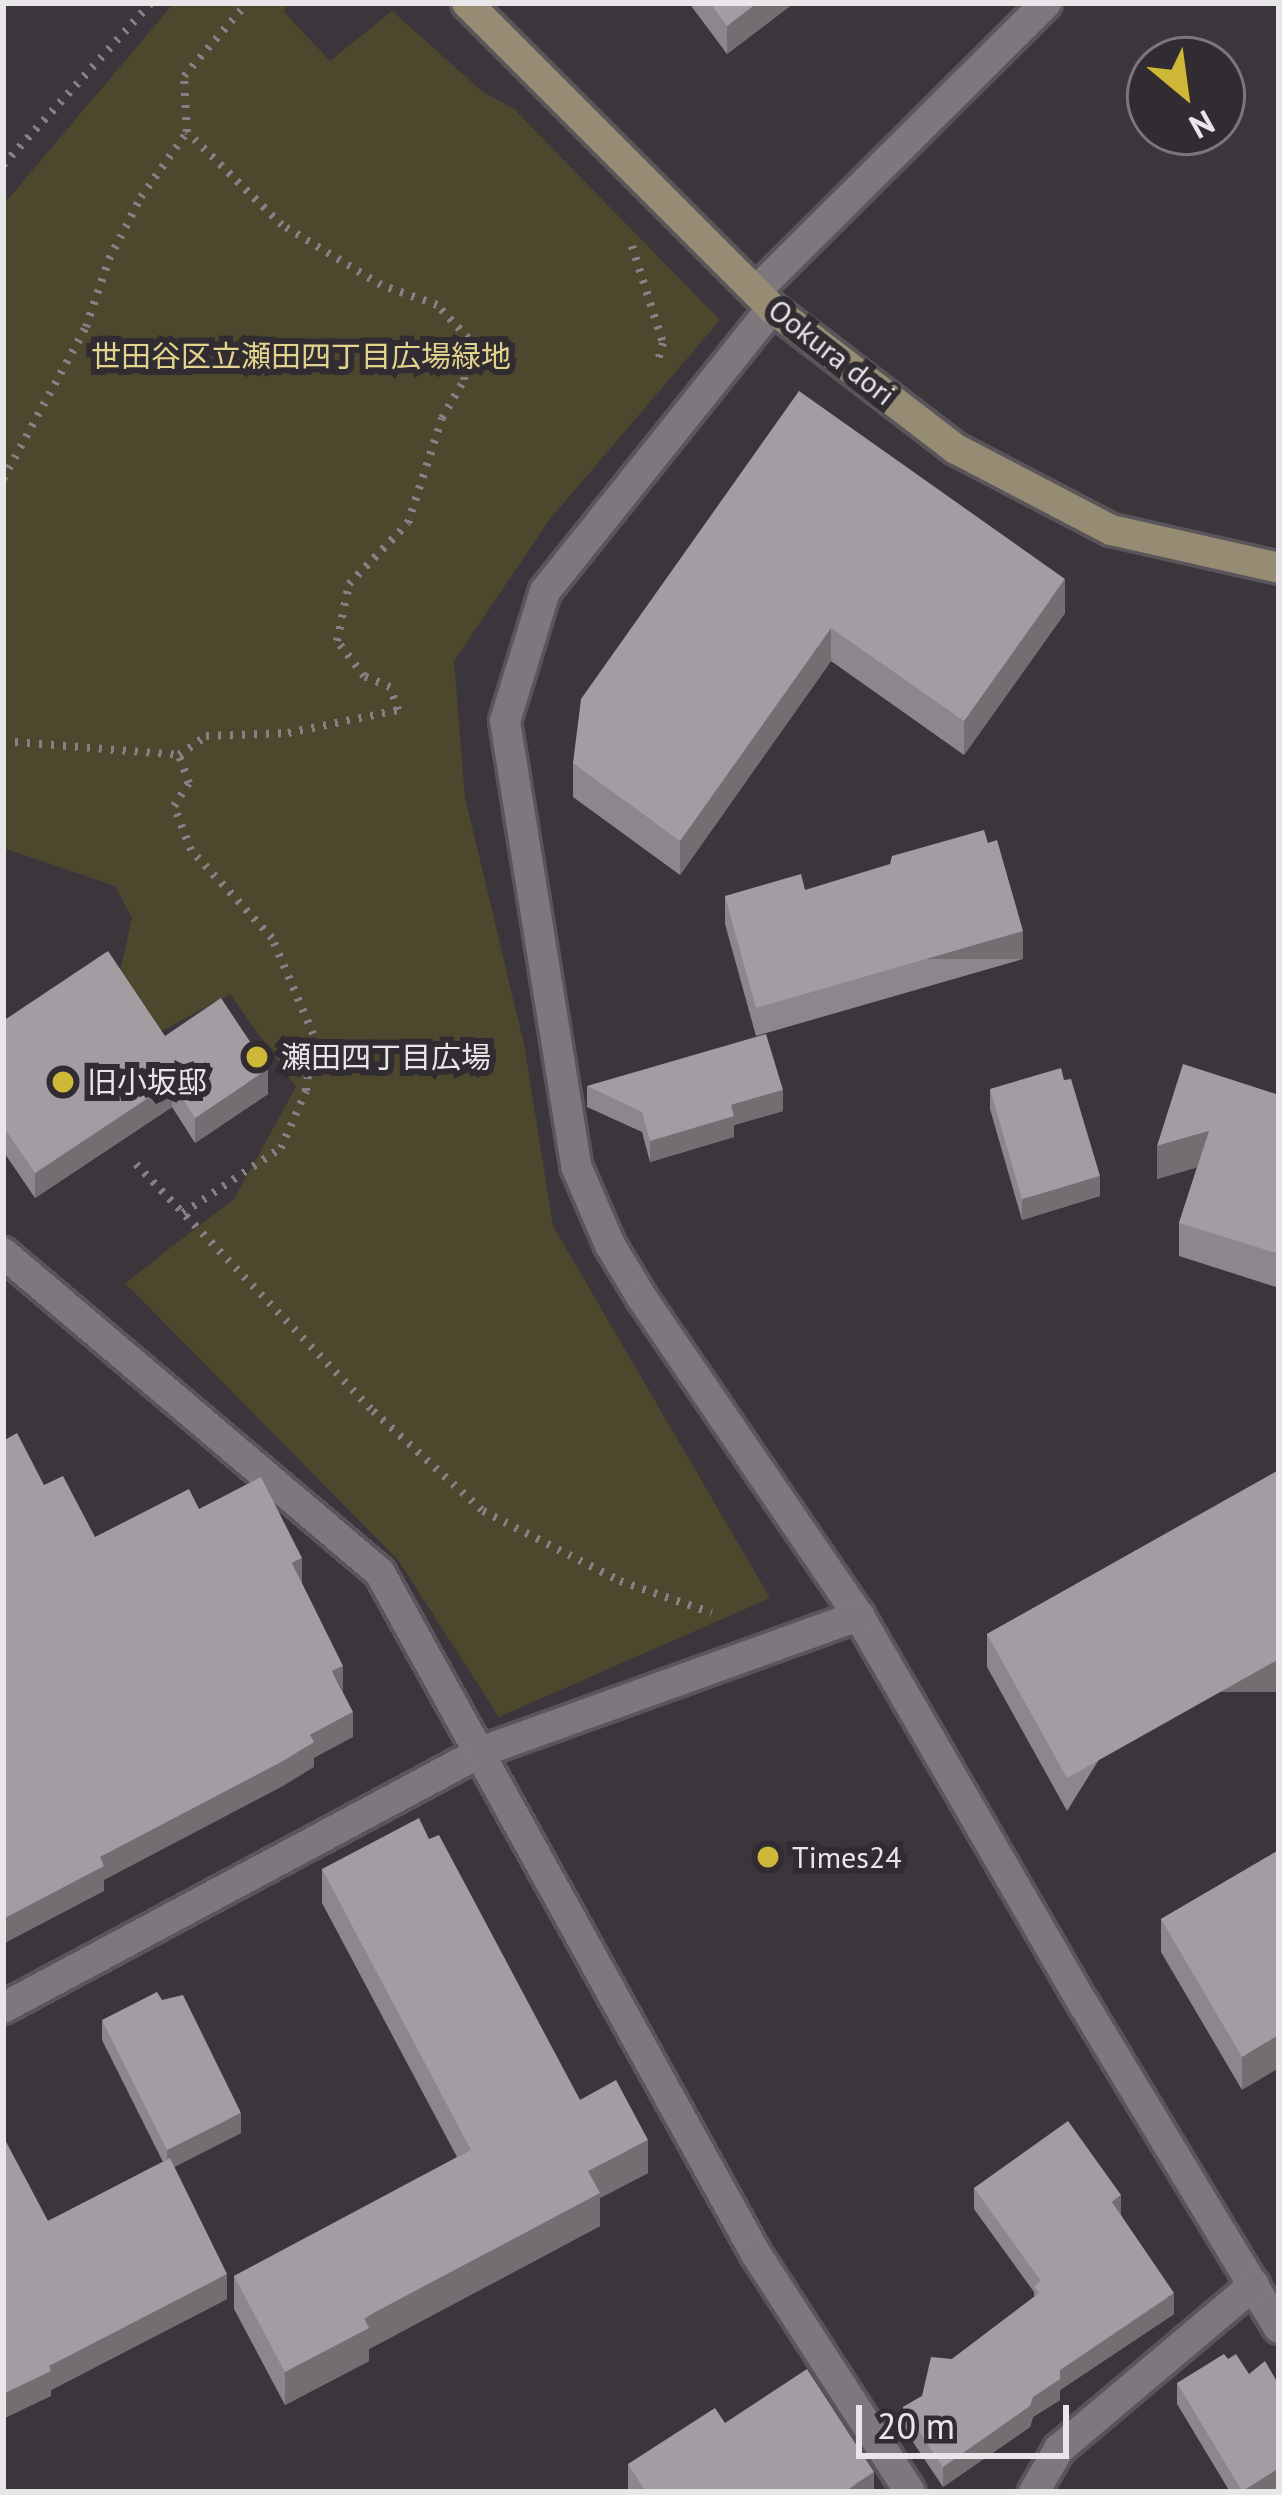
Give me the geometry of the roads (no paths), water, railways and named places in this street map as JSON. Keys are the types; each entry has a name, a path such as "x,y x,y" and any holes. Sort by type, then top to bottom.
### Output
{"street":[{"name":"Ookura dori","path":"467,3 764,299 956,449 1111,530 1279,568"},
{"path":"1046,3 764,299 545,591 505,721 577,1166 610,1244 859,1616 1084,2006 1279,2328"},
{"path":"3,1253 380,1573 483,1751 756,2254 910,2492"},
{"path":"3,2008 483,1751 859,1616"},
{"path":"1034,2492 1059,2449 1254,2285"}],"place":[{"name":"瀬田四丁目広場","path":"257,1057"},
{"name":"旧小坂邸","path":"63,1082"},
{"name":"Times24","path":"768,1857"}],"park label":[{"name":"世田谷区立瀬田四丁目広場緑地","path":"301,356"}]}
